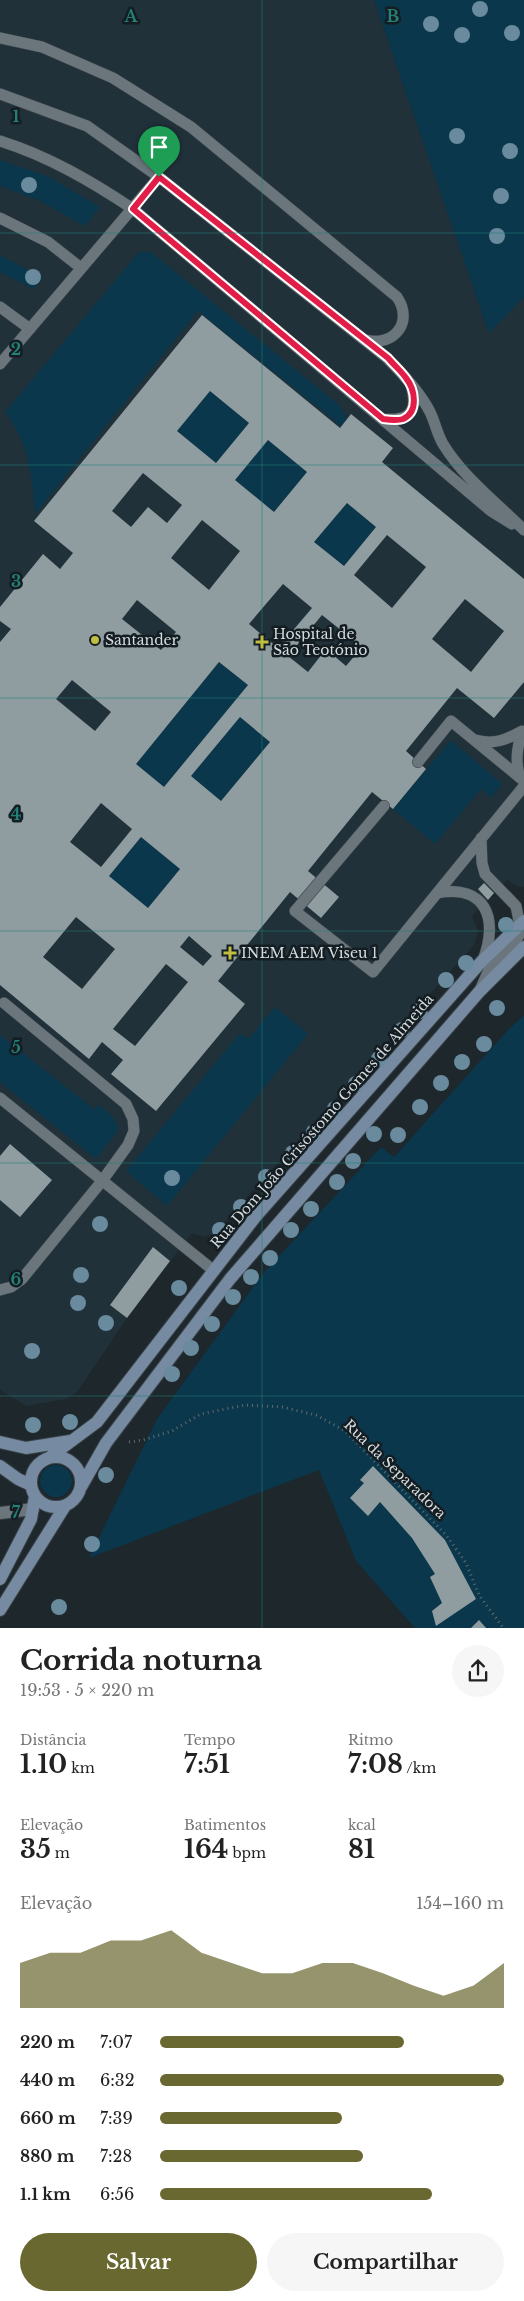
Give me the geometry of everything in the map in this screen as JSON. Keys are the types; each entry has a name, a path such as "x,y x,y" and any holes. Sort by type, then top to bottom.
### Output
{"street":[{"name":"Rua Dom João Crisóstomo Gomes de Almeida","path":"50,1457 97,1422 256,1216 482,961 522,923"},
{"path":"0,1466 33,1491 40,1501 52,1507 64,1506 72,1502 106,1443 230,1280 479,992 524,947"},
{"path":"0,1442 26,1448 70,1441"},
{"path":"0,1579 25,1532 33,1509 31,1478 37,1464 50,1457 59,1456 74,1463 79,1470 81,1487"},
{"path":"0,1610 64,1506"},
{"path":"0,1512 33,1509"}],"lane":[{"path":"0,38 42,47 113,78 191,127 397,297 402,305 404,319 399,330 386,340 377,343 365,340"},
{"path":"0,94 87,126 159,177 388,358 407,378 430,412 442,443 473,482 524,530"},
{"path":"0,141 38,155 82,177 133,209 491,511 524,530"},
{"path":"0,364 159,177"},
{"path":"0,218 48,242 81,268"},
{"path":"0,306 30,329"},
{"path":"383,419 404,419 410,414 414,398 407,378"},
{"path":"418,762 451,722 523,782"},
{"path":"473,739 494,742 505,740 523,730"},
{"path":"523,730 517,751 516,764 523,782"},
{"path":"384,806 295,911 373,972 482,838 523,782"},
{"path":"479,992 492,963 517,939 522,923 516,906 485,874 482,863 482,838"},
{"path":"437,893 459,891 475,898 487,913 491,928 490,942 482,961"},
{"path":"508,897 524,900"},
{"path":"0,1290 11,1287 22,1279 102,1181 128,1145 134,1131 133,1119 126,1104 4,1003"},
{"path":"0,1098 213,1270"}],"path":[{"name":"Rua da Separadora","path":"106,1443 143,1440 172,1432 201,1414 246,1405 282,1407 316,1415 345,1431 446,1535 466,1563 479,1595 504,1628"}],"shaded area":[{"name":"Hospital de São Teotónio","path":"0,0 374,0 489,332 524,297 524,887 517,886 507,880 472,916 478,931 474,945 214,1234 203,1237 192,1233 127,1318 77,1392 66,1399 27,1406 0,1390"},
{"path":"374,0 524,0 524,297 489,333"},
{"path":"0,160 47,176 100,207 85,226 38,200 0,186"},
{"path":"139,252 151,252 339,405 347,419 341,426 198,311 35,514 28,460 19,435 5,412"},
{"path":"0,255 43,278 33,289 0,272"},
{"path":"210,391 249,423 216,463 177,431"},
{"path":"268,440 307,472 274,512 235,480"},
{"path":"347,503 376,527 344,566 314,542"},
{"path":"219,662 248,685 164,787 136,764"},
{"path":"240,717 270,742 221,801 191,776"},
{"path":"451,740 502,784 491,798 481,789 435,844 393,809"},
{"path":"141,837 180,869 148,908 109,876"},
{"path":"275,1007 308,1034 167,1206 126,1171 240,1033 248,1039"},
{"path":"524,1015 524,1628 415,1628 356,1561 319,1470 89,1558 157,1419 265,1271 381,1147 394,1157 507,1031"},
{"path":"0,1035 95,1110 99,1105 112,1116 118,1131 96,1159 0,1082"},
{"path":"56,1465 62,1466 67,1470 71,1475 71,1487 67,1492 62,1496 56,1497 50,1496 45,1492 41,1487 40,1481 41,1475 45,1470 50,1466"}],"building":[{"path":"202,315 340,428 351,414 393,448 382,462 524,579 524,682 494,718 457,688 406,751 426,769 393,809 372,792 308,871 339,897 321,918 290,892 218,981 245,1004 156,1111 111,1074 123,1060 102,1042 89,1059 0,985 0,642 11,629 0,621 0,607 43,554 60,569 73,553 34,521","holes":["210,391 249,423 216,463 177,431","268,440 307,472 274,512 235,480","143,473 182,505 167,523 148,507 131,527 112,511","347,503 376,527 344,566 314,542","202,520 240,551 209,590 171,558","387,535 426,567 392,608 354,575","283,584 312,608 278,648 249,624","465,599 504,631 471,672 432,639","137,600 176,632 161,650 122,619","322,615 362,647 346,666 326,649 308,672 288,656","219,662 248,685 164,787 136,764","72,680 111,712 95,731 56,699","240,717 270,742 221,801 191,776","101,803 132,829 101,867 70,842","141,837 180,869 148,908 109,876","76,917 115,949 82,989 43,957","189,936 212,956 203,966 180,947","166,964 188,982 135,1046 113,1029"]},
{"path":"484,883 494,893 488,900 478,889"},
{"path":"10,1144 52,1180 20,1217 0,1200 0,1156"},
{"path":"153,1247 170,1261 127,1318 110,1305"},
{"path":"373,1466 445,1540 476,1599 436,1626 432,1611 442,1603 430,1577 435,1574 412,1538 380,1502 368,1516 350,1498 364,1483 360,1480"},
{"path":"479,1620 486,1628 471,1628"}],"place":[{"name":"Santander","path":"95,640"},
{"name":"Hospital de São Teotónio","path":"262,642"},
{"name":"INEM AEM Viseu 1","path":"230,953"}],"route":[{"path":"159,177 388,358 407,378 412,390 414,398 410,414 404,419 383,419 133,209 159,177"}]}
